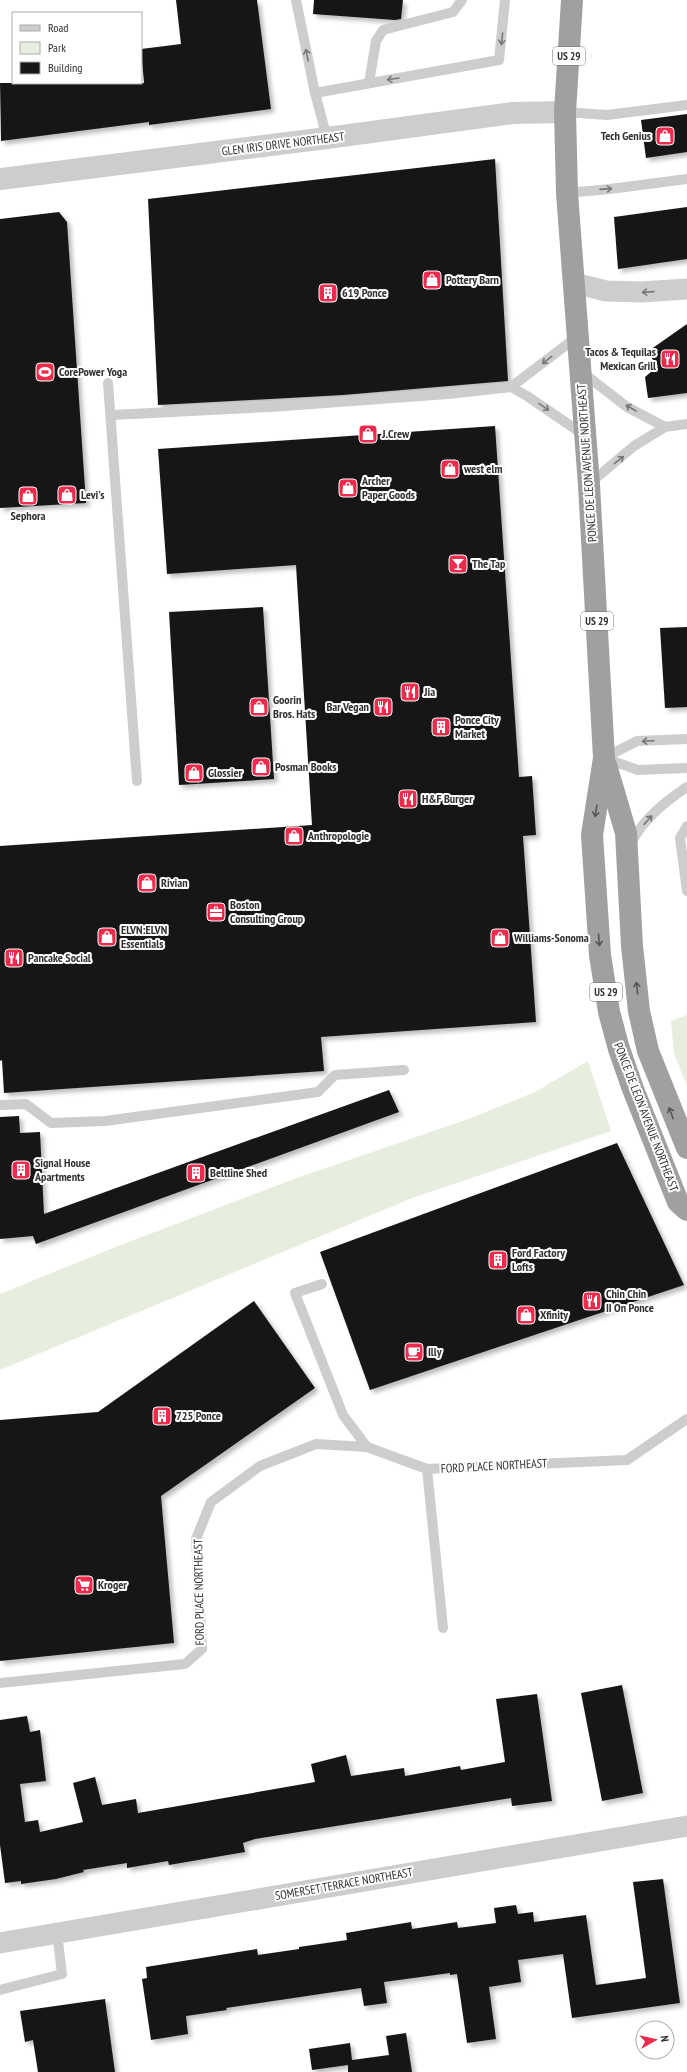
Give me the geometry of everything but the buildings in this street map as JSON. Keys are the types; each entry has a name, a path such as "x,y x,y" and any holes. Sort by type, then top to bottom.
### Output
{"highway":[{"name":"PONCE DE LEON AVENUE NORTHEAST","path":"572,0 565,112 567,192 589,484 604,758 592,835 600,955 609,1012 619,1049 638,1103 678,1202 687,1210"},
{"name":"PONCE DE LEON AVENUE NORTHEAST","path":"604,758 626,833 632,946 639,1012 648,1051 687,1148"}],"street":[{"name":"GLEN IRIS DRIVE NORTHEAST","path":"0,179 513,113 565,112"},
{"path":"574,283 606,291 641,292 687,289"},
{"name":"SOMERSET TERRACE NORTHEAST","path":"0,1943 687,1826"}],"lane":[{"path":"296,0 315,93 327,138"},
{"path":"369,83 376,40 383,30 453,12 462,0"},
{"path":"315,93 499,60 505,0"},
{"path":"565,112 607,115 687,105"},
{"path":"567,192 610,189 687,179"},
{"path":"510,388 578,336"},
{"path":"580,371 627,407 665,427"},
{"path":"108,383 112,415 137,781"},
{"path":"112,415 278,406 510,388 527,396 585,435"},
{"path":"589,484 634,446 665,427 687,424"},
{"path":"604,758 637,741 687,739"},
{"path":"604,758 638,770 687,768"},
{"path":"627,852 637,832 661,805 687,787"},
{"path":"687,826 680,838 687,890"},
{"path":"0,1105 26,1104 51,1123 105,1121 318,1092 335,1075 404,1070"},
{"path":"322,1284 295,1293 343,1415 367,1447"},
{"name":"FORD PLACE NORTHEAST","path":"0,1683 185,1664 202,1649 196,1539 211,1502 260,1466 316,1444 367,1447 427,1469 627,1460 687,1419"},
{"path":"427,1469 442,1628"},
{"path":"0,1990 62,1974 58,1933"}],"green space":[{"path":"687,1015 687,1086 674,1054 671,1021"},
{"path":"588,1061 611,1131 415,1197 0,1370 0,1294 118,1246 294,1179 471,1118 535,1092"}],"place":[{"name":"Tech Genius","path":"665,136"},
{"name":"Pottery Barn","path":"432,280"},
{"name":"619 Ponce","path":"328,293"},
{"name":"Tacos & Tequilas Mexican Grill","path":"670,359"},
{"name":"CorePower Yoga","path":"45,372"},
{"name":"J.Crew","path":"368,434"},
{"name":"west elm","path":"450,469"},
{"name":"Archer Paper Goods","path":"348,488"},
{"name":"Levi's","path":"67,495"},
{"name":"Sephora","path":"28,496"},
{"name":"The Tap","path":"458,564"},
{"name":"Jia","path":"410,692"},
{"name":"Goorin Bros. Hats","path":"259,707"},
{"name":"Bar Vegan","path":"383,707"},
{"name":"Ponce City Market","path":"441,727"},
{"name":"Posman Books","path":"261,767"},
{"name":"Glossier","path":"194,773"},
{"name":"H&F Burger","path":"408,799"},
{"name":"Anthropologie","path":"294,836"},
{"name":"Rivian","path":"147,883"},
{"name":"Boston Consulting Group","path":"216,912"},
{"name":"ELVN:ELVN Essentials","path":"107,937"},
{"name":"Williams-Sonoma","path":"500,938"},
{"name":"Pancake Social","path":"14,958"},
{"name":"Signal House Apartments","path":"21,1170"},
{"name":"Beltline Shed","path":"196,1173"},
{"name":"Ford Factory Lofts","path":"498,1260"},
{"name":"Chin Chin II On Ponce","path":"592,1301"},
{"name":"Xfinity","path":"526,1315"},
{"name":"Illy","path":"414,1352"},
{"name":"725 Ponce","path":"162,1416"},
{"name":"Kroger","path":"84,1585"}]}
